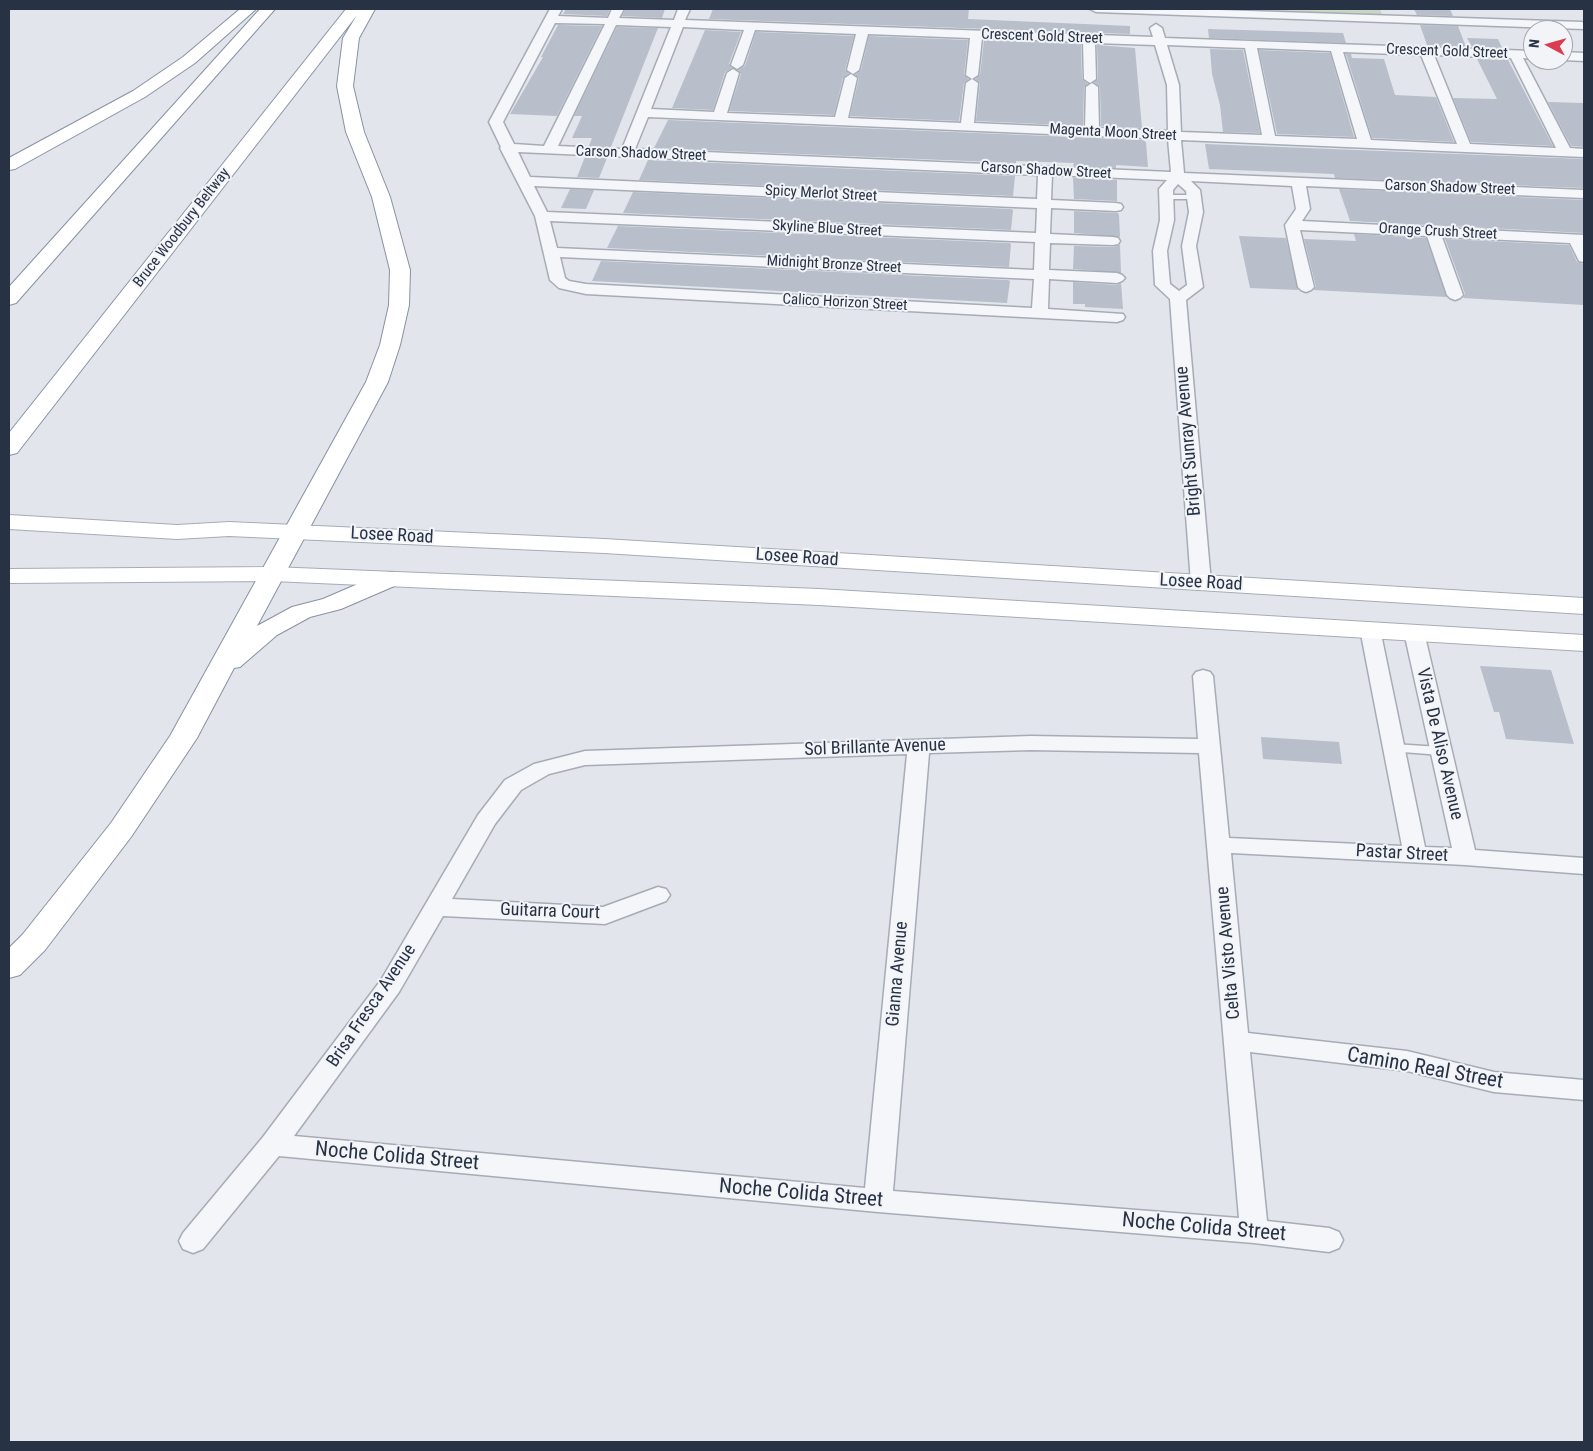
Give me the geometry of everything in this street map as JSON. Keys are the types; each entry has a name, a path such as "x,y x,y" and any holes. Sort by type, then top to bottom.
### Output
{"main road":[{"path":"9,165 139,94 189,60 250,9"},
{"path":"9,299 268,9"},
{"name":"Bruce Woodbury Beltway","path":"9,448 354,9"},
{"path":"9,967 34,942 121,830 183,738 377,382 390,345 398,305 400,270 381,197 355,132 345,86 351,38 368,9"},
{"name":"Losee Road","path":"9,522 177,532 229,529 604,546 1584,607"},
{"name":"Losee Road","path":"9,576 272,574 828,597 1584,643"},
{"path":"220,670 268,630 301,612 332,604 390,579"},
{"path":"1370,629 1380,623 1406,616 1584,607"}],"street":[{"path":"549,150 618,9"},
{"path":"626,153 684,9"},
{"path":"1096,9 1387,14 1465,22 1583,28 1584,24 1576,10"},
{"path":"1458,9 1465,22"},
{"path":"1153,11 1159,41 1173,85 1175,109 1174,136 1178,177 1193,190 1194,197 1195,220 1189,246 1195,287 1178,298 1163,285 1160,251 1167,220 1168,197 1166,189 1178,177"},
{"path":"551,252 542,216 526,181 507,148 496,122 554,14"},
{"name":"Crescent Gold Street","path":"554,14 612,21 678,24 1523,54"},
{"path":"719,117 751,26"},
{"path":"840,122 863,30"},
{"path":"967,127 976,34"},
{"path":"1089,38 1092,131"},
{"path":"1250,44 1269,140"},
{"path":"1336,47 1365,143"},
{"path":"1426,51 1465,148"},
{"path":"1515,54 1565,152"},
{"name":"Magenta Moon Street","path":"642,113 1584,152"},
{"name":"Carson Shadow Street","path":"507,148 1584,194"},
{"path":"1040,313 1044,171"},
{"name":"Spicy Merlot Street","path":"526,181 1116,207"},
{"path":"1298,182 1303,209 1292,225 1306,287"},
{"name":"Skyline Blue Street","path":"542,216 1112,241"},
{"name":"Orange Crush Street","path":"1292,225 1580,238"},
{"path":"1432,232 1455,295"},
{"path":"1580,238 1584,258"},
{"name":"Midnight Bronze Street","path":"551,252 1117,278"},
{"name":"Calico Horizon Street","path":"551,252 558,280 564,285 596,290 1117,317"},
{"name":"Bright Sunray Avenue","path":"1178,298 1201,583"},
{"path":"1370,629 1415,855"},
{"name":"Vista De Aliso Avenue","path":"1414,632 1465,857"},
{"name":"Celta Visto Avenue","path":"1203,676 1254,1231"},
{"name":"Sol Brillante Avenue","path":"542,769 585,758 919,746 1031,743 1209,746"},
{"name":"Gianna Avenue","path":"878,1201 919,746"},
{"name":"Brisa Fresca Avenue","path":"194,1241 273,1145 390,986 486,820 514,785 542,769"},
{"name":"Pastar Street","path":"1219,844 1465,857 1584,866"},
{"name":"Guitarra Court","path":"437,907 605,916 658,895"},
{"name":"Camino Real Street","path":"1237,1041 1407,1061 1494,1082 1584,1090"},
{"name":"Noche Colida Street","path":"273,1145 878,1201 1254,1231 1329,1240"}],"lane":[{"path":"1168,197 1194,197"},
{"path":"1393,748 1441,751"}],"green space":[{"path":"1148,9 1380,9 1383,17"}],"building":[{"path":"566,9 610,9 607,16 563,14"},
{"path":"626,9 665,9 662,18 622,16"},
{"path":"713,9 969,9 968,19 1130,26 1130,34 709,19"},
{"path":"1414,9 1450,9 1453,16 1417,15"},
{"path":"558,25 602,26 557,116 510,114 543,57 541,57"},
{"path":"1420,25 1458,26 1466,47 1427,45"},
{"path":"617,27 658,28 611,147 589,146 592,138 572,138 582,116 574,116"},
{"path":"1208,29 1343,33 1346,43 1209,38"},
{"path":"705,30 741,32 729,64 732,68 725,72 713,110 672,108"},
{"path":"756,32 854,36 845,70 849,73 843,78 834,115 729,111 741,74 738,70 745,66"},
{"path":"869,36 968,40 964,75 969,79 964,83 959,121 850,116 859,78 855,75 861,70"},
{"path":"1467,38 1498,39 1502,48 1472,47"},
{"path":"984,40 1081,44 1082,79 1088,84 1084,87 1083,126 976,121 980,83 975,79 980,75"},
{"path":"1097,45 1135,48 1142,128 1101,126 1100,87 1094,82 1098,79"},
{"path":"1210,49 1243,50 1260,133 1223,132 1220,105 1212,74"},
{"path":"1259,50 1330,53 1354,137 1277,134"},
{"path":"1346,54 1351,54 1352,58 1384,59 1395,95 1436,97 1454,142 1372,138"},
{"path":"1477,59 1508,60 1553,146 1471,142 1453,98 1497,99"},
{"path":"1548,102 1584,103 1584,147 1571,146"},
{"path":"668,120 1143,140 1146,142 1148,167 1116,165 1116,168 1073,166 1074,163 1016,161 1016,163 654,148"},
{"path":"1205,144 1584,159 1584,188 1335,178 1334,174 1209,169"},
{"path":"585,157 607,158 599,178 577,177"},
{"path":"648,160 1015,176 1013,196 639,180"},
{"path":"1073,178 1117,180 1117,201 1074,199"},
{"path":"570,189 594,190 586,209 561,208"},
{"path":"1339,189 1584,200 1584,233 1350,221"},
{"path":"633,192 1013,210 1011,230 623,213"},
{"path":"1074,211 1118,213 1120,237 1074,233"},
{"path":"618,226 1011,244 1009,267 607,248"},
{"path":"1354,234 1426,238 1447,297 1313,290 1316,287 1304,239 1356,241"},
{"path":"1239,236 1286,238 1298,290 1250,288"},
{"path":"1445,239 1569,245 1577,262 1584,264 1584,305 1463,298 1465,294"},
{"path":"1120,245 1121,273 1073,269 1074,246 1113,247"},
{"path":"601,261 1010,281 1007,303 592,281"},
{"path":"1073,282 1117,285 1121,283 1123,309 1085,307 1085,304 1073,304"},
{"path":"1480,666 1551,670 1574,744 1506,739 1499,712 1494,712"},
{"path":"1261,737 1339,742 1342,764 1263,759"}]}
